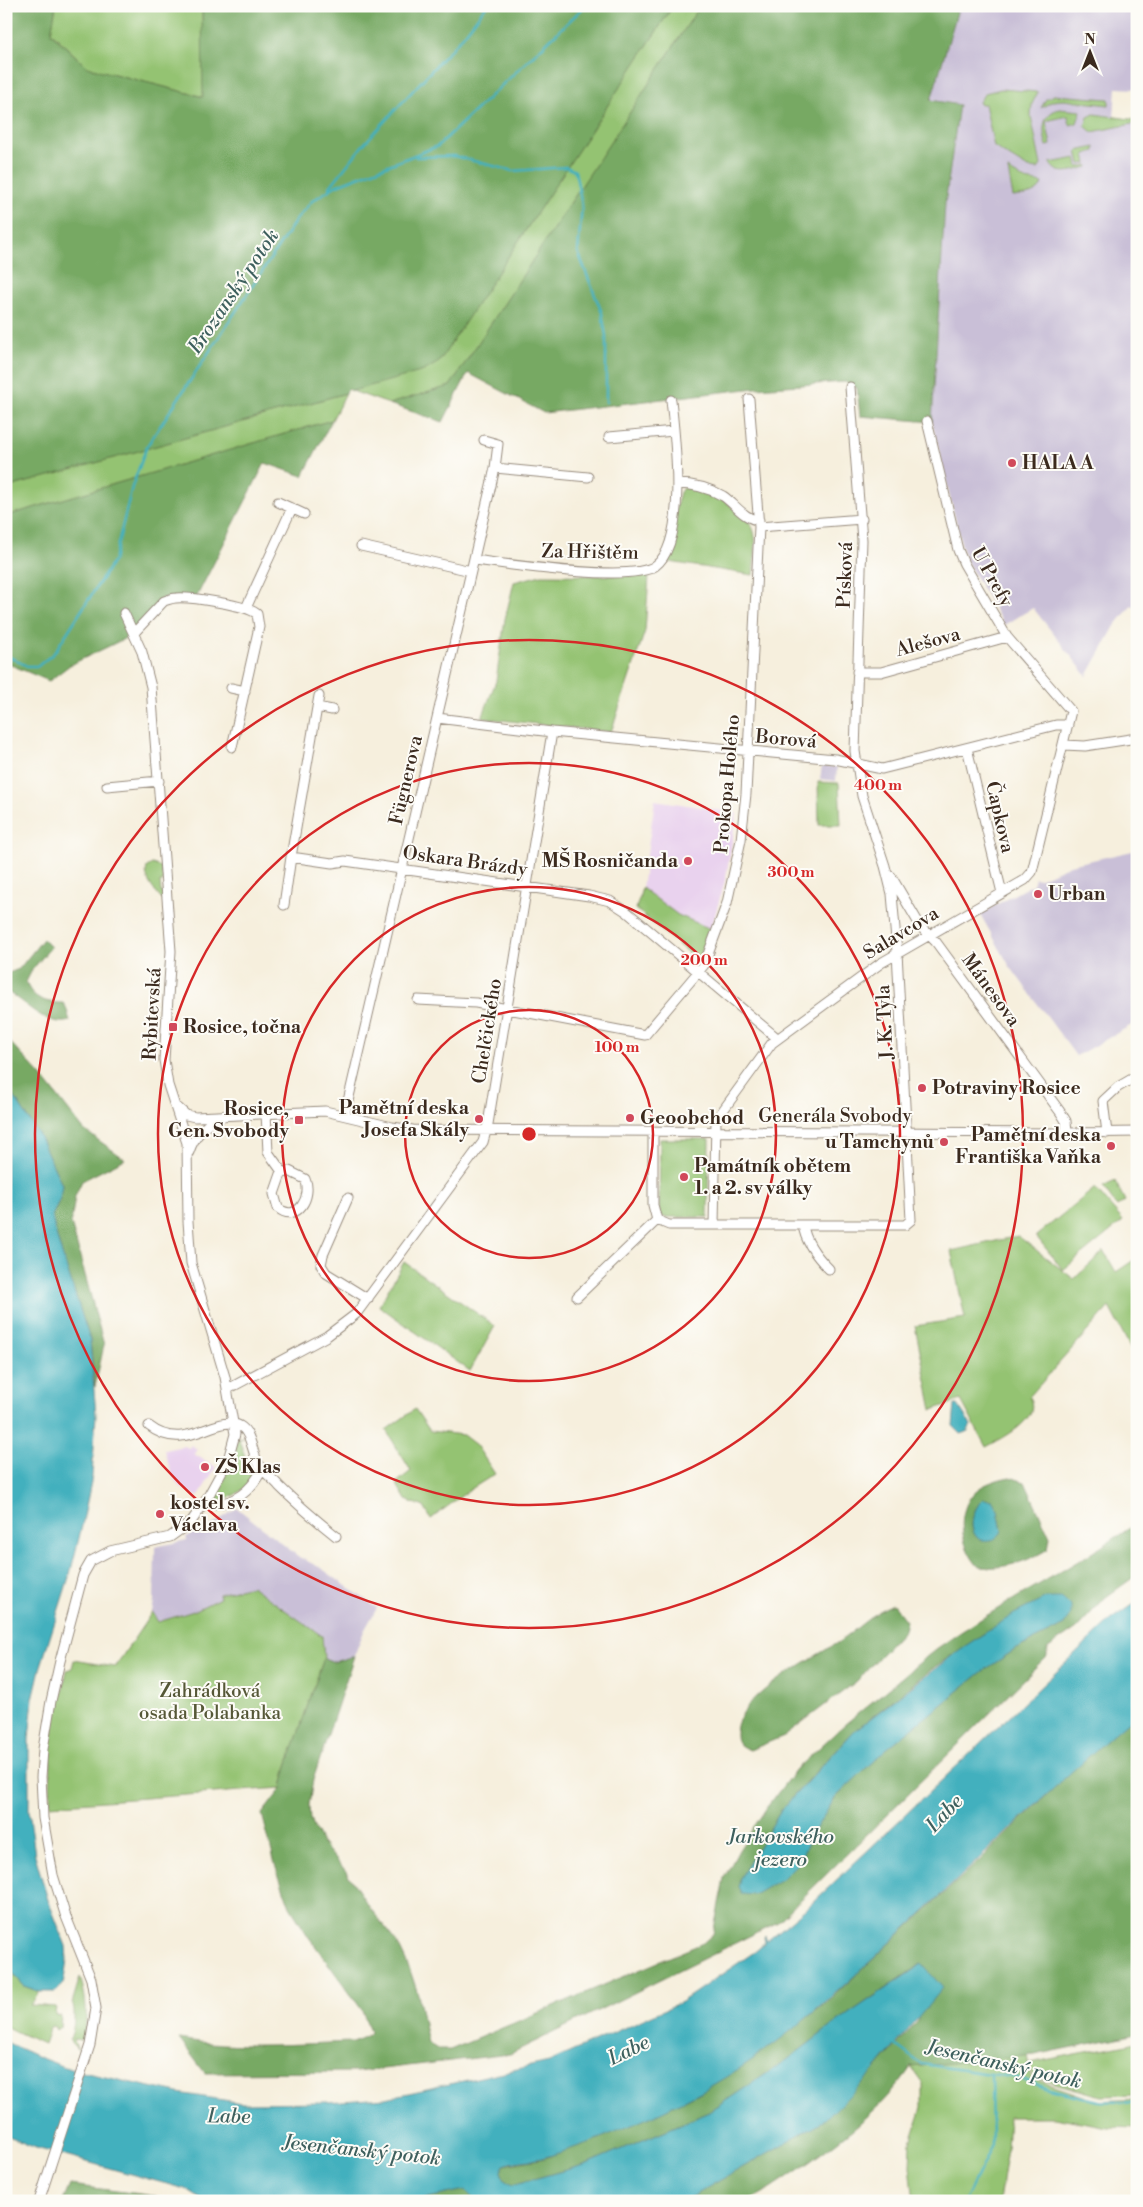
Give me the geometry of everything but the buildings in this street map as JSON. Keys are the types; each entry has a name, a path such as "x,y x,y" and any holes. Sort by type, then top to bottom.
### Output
{"street":[{"name":"Písková","path":"850,387 862,519 854,742 857,764"},
{"name":"Prokopa Holého","path":"418,1000 469,1003 645,1035 699,972 711,948 722,917 733,877 744,817 759,523 749,399"},
{"name":"Za Hřištěm","path":"474,560 560,571 631,572 649,569 661,559 672,536 675,522 677,484 671,400"},
{"name":"U Prefy","path":"927,421 959,554 1007,637 1070,708 1068,725"},
{"path":"609,437 674,431"},
{"name":"Fügnerova","path":"346,1114 495,468 498,444 484,440"},
{"path":"495,468 588,477"},
{"path":"677,484 692,485 715,492 759,523 862,519"},
{"path":"278,502 304,514"},
{"path":"246,608 292,508"},
{"path":"362,546 471,571"},
{"path":"134,633 164,601 171,599 183,598 246,608 257,614 259,623 232,747"},
{"name":"Rybitevská","path":"124,613 145,659 152,687 171,951 163,1054 166,1075 186,1137 190,1254 195,1280 228,1389 234,1424"},
{"name":"Alešova","path":"857,672 880,672 1007,637"},
{"path":"231,688 244,691"},
{"path":"284,905 319,696"},
{"path":"317,707 332,710"},
{"name":"Borová","path":"437,718 552,732 835,759 882,769 1056,725 1068,725"},
{"name":"Salavcova","path":"714,1225 715,1131 719,1113 777,1038 897,952 1025,880 1030,875 1068,725"},
{"name":"Chelčického","path":"228,1389 337,1330 356,1314 483,1142 507,1009 552,732"},
{"path":"1064,745 1085,746 1137,738"},
{"name":"Čapkova","path":"967,748 1002,893"},
{"name":"J. K. Tyla","path":"803,1225 909,1224 911,1218 908,1132 892,894 885,866 862,796 857,764"},
{"path":"107,786 159,781"},
{"name":"Oskara Brázdy","path":"291,857 332,863 346,861 402,868 597,898 614,904 777,1038"},
{"name":"Mánesova","path":"885,866 921,927 936,942 1061,1113 1066,1121 1067,1134"},
{"path":"1107,1133 1103,1101 1118,1087 1137,1076"},
{"name":"Generála Svobody","path":"173,1099 181,1111 188,1116 325,1111 346,1114 408,1130 1067,1134 1137,1132"},
{"path":"266,1113 268,1152 283,1173"},
{"path":"188,1162 191,1146 202,1130 213,1120 234,1114"},
{"path":"653,1131 653,1205 657,1220"},
{"path":"289,1171 297,1174 306,1183 308,1191 306,1200 296,1212 285,1212 278,1208 275,1201 274,1194 283,1173 289,1171"},
{"path":"348,1198 323,1255 321,1265 326,1273 368,1299"},
{"path":"657,1220 669,1225 803,1225 805,1234 828,1269"},
{"path":"577,1297 657,1220"},
{"path":"149,1426 162,1435 178,1436 198,1433 229,1423 234,1424 245,1432 257,1462 263,1470 301,1508 336,1536"},
{"path":"39,2201 90,2045 95,2017 95,1993 89,1972 65,1914 53,1875 44,1818 41,1777 51,1701 60,1661 83,1575 91,1561 110,1551 170,1537 191,1522 205,1502 228,1460 234,1440 234,1424"},
{"path":"205,1502 218,1504 239,1496 252,1485 263,1470"}],"shaded area":[{"path":"959,6 1137,6 1137,89 1116,88 1114,118 1137,120 1137,608 1132,605 1115,626 1087,676 1033,608 1004,625 965,559 932,422 945,204 959,105 930,100"},
{"path":"822,766 837,767 836,781 820,779"},
{"name":"MŠ Rosničanda","path":"655,800 737,813 726,877 711,929 678,915 642,888"},
{"path":"1137,850 1137,1022 1076,1056 1009,965 980,914 1033,884 1035,878 1039,879 1070,865"},
{"path":"191,1445 197,1449 194,1454 216,1467 198,1497 179,1486 172,1475 164,1450 184,1446 189,1448"},
{"path":"237,1508 299,1557 321,1568 377,1608 364,1631 354,1656 334,1662 324,1658 322,1636 219,1595 220,1598 194,1611 158,1622 152,1612 155,1547 187,1540 186,1537 208,1528"}],"green space":[{"path":"6,6 56,6 51,33 87,67 203,97 202,6 673,6 439,362 424,371 352,391 348,389 346,393 6,488"},
{"path":"56,6 202,6 204,97 87,67 51,32"},
{"path":"673,6 700,6 450,386 389,404 352,391 439,362"},
{"path":"700,6 959,6 931,100 959,105 945,204 932,422 860,416 857,388 845,382 756,388 544,413 468,373 443,422 389,404 450,386"},
{"path":"1001,89 1038,92 1032,104 1031,116 1041,165 1038,169 1028,168 994,147 985,104 980,104 979,102 985,93"},
{"path":"1054,95 1109,99 1109,105 1063,100 1053,101 1041,108 1046,99"},
{"path":"1059,109 1081,111 1077,123 1070,125 1068,116 1046,121 1051,145 1047,146 1044,124 1046,119 1053,111"},
{"path":"1094,114 1137,120 1137,123 1092,132 1085,126 1088,117"},
{"path":"1095,147 1095,151 1085,154 1087,163 1080,164 1077,151"},
{"path":"1076,158 1078,167 1088,165 1088,167 1062,172 1053,168 1050,163"},
{"path":"1008,170 1025,180 1042,183 1038,190 1030,194 1013,197"},
{"path":"346,393 332,420 6,516 6,488"},
{"path":"332,420 303,476 265,463 196,598 163,598 128,637 70,665 49,681 6,663 6,516"},
{"path":"684,488 693,488 711,493 736,509 749,522 755,540 753,575 663,561 680,492"},
{"path":"541,575 649,576 645,631 611,732 482,718 496,681 505,619 514,582"},
{"path":"818,782 839,783 841,825 819,825"},
{"path":"152,864 161,867 163,882 160,882 161,892 164,893 164,902 151,886 147,876 147,867"},
{"path":"642,888 678,915 711,929 698,961 636,909"},
{"path":"43,939 51,947 32,970 26,982 32,992 40,999 63,1003 70,1021 53,1021 36,1013 6,991 6,974 19,969"},
{"path":"6,1038 40,1074 84,1130 125,1159 82,1181 75,1196 71,1223 104,1345 95,1387 90,1340 57,1238 52,1216 60,1199 62,1185 39,1135 6,1084"},
{"path":"660,1139 709,1139 708,1217 659,1217"},
{"path":"1115,1181 1125,1201 1117,1207 1103,1187"},
{"path":"1095,1188 1123,1221 1063,1270 1036,1236"},
{"path":"1018,1236 1074,1279 1104,1251 1116,1272 1137,1258 1137,1360 1109,1307 1029,1397 1032,1405 1026,1420 1010,1433 986,1447 961,1400 932,1410 915,1326 965,1318 951,1251"},
{"path":"404,1262 495,1326 470,1371 379,1306"},
{"path":"6,1365 9,1414 6,1459"},
{"path":"415,1409 430,1431 463,1435 476,1445 495,1474 468,1491 431,1519 424,1507 406,1500 396,1483 411,1471 386,1430"},
{"path":"244,1437 239,1440 249,1467 255,1465 257,1471 249,1483 239,1492 228,1498 214,1500 214,1494 232,1462 237,1439"},
{"path":"1010,1477 1025,1482 1050,1537 1048,1549 1032,1558 1015,1564 998,1567 979,1567 973,1560 965,1542 962,1523 964,1513 975,1491 989,1483","holes":["983,1499 998,1510 1002,1531 980,1540 973,1531 972,1525 976,1508"]},
{"path":"1137,1523 1137,1575 1106,1597 1077,1628 1047,1649 1047,1657 778,1922 510,2054 357,2072 205,2073 179,2039 244,2045 310,2044 353,2042 367,2036 370,2032 362,2010 308,1936 290,1907 276,1868 262,1814 282,1788 286,1769 324,1658 334,1662 354,1656 313,1780 309,1805 310,1819 322,1843 345,1870 370,1908 397,1942 410,1970 418,1994 428,2043 439,2050 450,2050 703,1943 713,1934 724,1878 739,1850 767,1807 796,1769 844,1725 936,1649 985,1616","holes":["1064,1625 1016,1649 983,1671 885,1750 835,1798 811,1836 799,1862 740,1878 782,1809 807,1781 854,1731 936,1666 989,1630"]},
{"name":"Zahrádková osada Polabanka","path":"251,1586 322,1636 324,1658 286,1769 282,1788 50,1805 51,1742 56,1708 62,1694 67,1670 72,1668 74,1660 115,1667 152,1612 158,1622 194,1611 220,1598 219,1594"},
{"path":"893,1604 906,1621 904,1630 857,1681 784,1736 750,1750 738,1743 736,1735 739,1721 747,1707 760,1694 794,1669 840,1641 879,1611"},
{"path":"1137,1714 1137,2034 1035,2055 911,2067 887,2097 844,2136 768,2190 744,2201 684,2201 825,2120 875,2070 918,2021 921,1964 838,2021 787,2060 709,2112 584,2165 512,2185 503,2179 501,2171 504,2165 545,2158 664,2110 699,2093 757,2056 826,2003 979,1861 1089,1754"},
{"path":"6,1965 24,1986 40,1992 30,2005 56,2007 55,2015 61,2016 60,2027 56,2030 54,2026 50,2027 44,2044 6,2027"},
{"path":"80,1977 85,2000 86,2024 83,2040 73,2039 78,2050 69,2040 74,2022 72,2003"},
{"path":"1137,2042 1137,2095 1101,2096 1033,2077 1030,2063"},
{"path":"1027,2055 1031,2078 1098,2101 1137,2099 1137,2128 1109,2127 1054,2117 1009,2117 1007,2149 999,2201 914,2201 910,2167 911,2142 922,2108 922,2082 911,2067"},
{"path":"70,2185 155,2196 167,2201 63,2201"},
{"path":"465,2190 477,2201 414,2201"}],"water":[{"path":"6,1084 39,1135 62,1185 60,1198 52,1216 57,1238 90,1340 96,1415 92,1477 82,1526 70,1574 40,1669 33,1699 29,1739 29,1810 35,1855 48,1900 66,1946 67,1961 63,1985 55,1992 40,1992 24,1986 6,1965 6,1459 9,1414 6,1365"},
{"path":"955,1405 958,1405 971,1425 967,1432 961,1434 953,1426"},
{"path":"983,1499 992,1500 998,1510 1002,1531 998,1536 990,1540 980,1540 973,1531 972,1520 976,1508"},
{"name":"Jarkovského jezero","path":"1046,1598 1063,1598 1071,1606 1071,1614 1064,1625 1016,1649 983,1671 885,1750 835,1798 811,1836 799,1862 783,1878 754,1895 742,1894 738,1887 740,1878 782,1809 854,1731 962,1648 1014,1614"},
{"name":"Labe","path":"1137,1602 1137,1714 1043,1798 845,1984 776,2043 700,2092 644,2120 605,2136 546,2157 504,2165 501,2171 503,2179 512,2185 584,2165 709,2112 787,2060 838,2021 922,1964 943,1988 875,2070 825,2120 684,2201 477,2201 465,2190 414,2201 204,2201 185,2189 36,2148 6,2136 6,2042 73,2070 178,2093 243,2103 327,2102 386,2098 549,2062 681,2002 750,1955 765,1942 765,1936 767,1941 810,1905 1111,1620"}],"waterway":[{"path":"329,188 363,145 463,36 486,6"},
{"name":"Brozanský potok","path":"6,655 27,666 38,666 54,653 114,560 132,487 147,446 298,217 312,201 337,185 438,146 585,6"},
{"path":"416,157 454,156 513,171 566,167 575,171 582,205 578,252 602,313 606,336 606,402"},
{"name":"Jesenčanský potok","path":"894,2044 921,2064 1019,2078 1049,2089 1099,2101 1137,2103"},
{"path":"965,2201 992,2145 991,2074"}],"place":[{"name":"HALA A","path":"1012,463"},
{"name":"MŠ Rosničanda","path":"688,861"},
{"name":"Urban","path":"1038,894"},
{"name":"Rosice, točna","path":"173,1027"},
{"name":"Potraviny Rosice","path":"922,1088"},
{"name":"Geoobchod","path":"630,1118"},
{"name":"Pamětní deska Josefa Skály","path":"479,1119"},
{"name":"Rosice, Gen. Svobody","path":"299,1120"},
{"name":"u Tamchynů","path":"944,1142"},
{"name":"Pamětní deska Františka Vaňka","path":"1111,1146"},
{"name":"Památník obětem 1. a 2. sv války","path":"684,1177"},
{"name":"ZŠ Klas","path":"205,1467"},
{"name":"kostel sv. Václava","path":"160,1514"}]}
